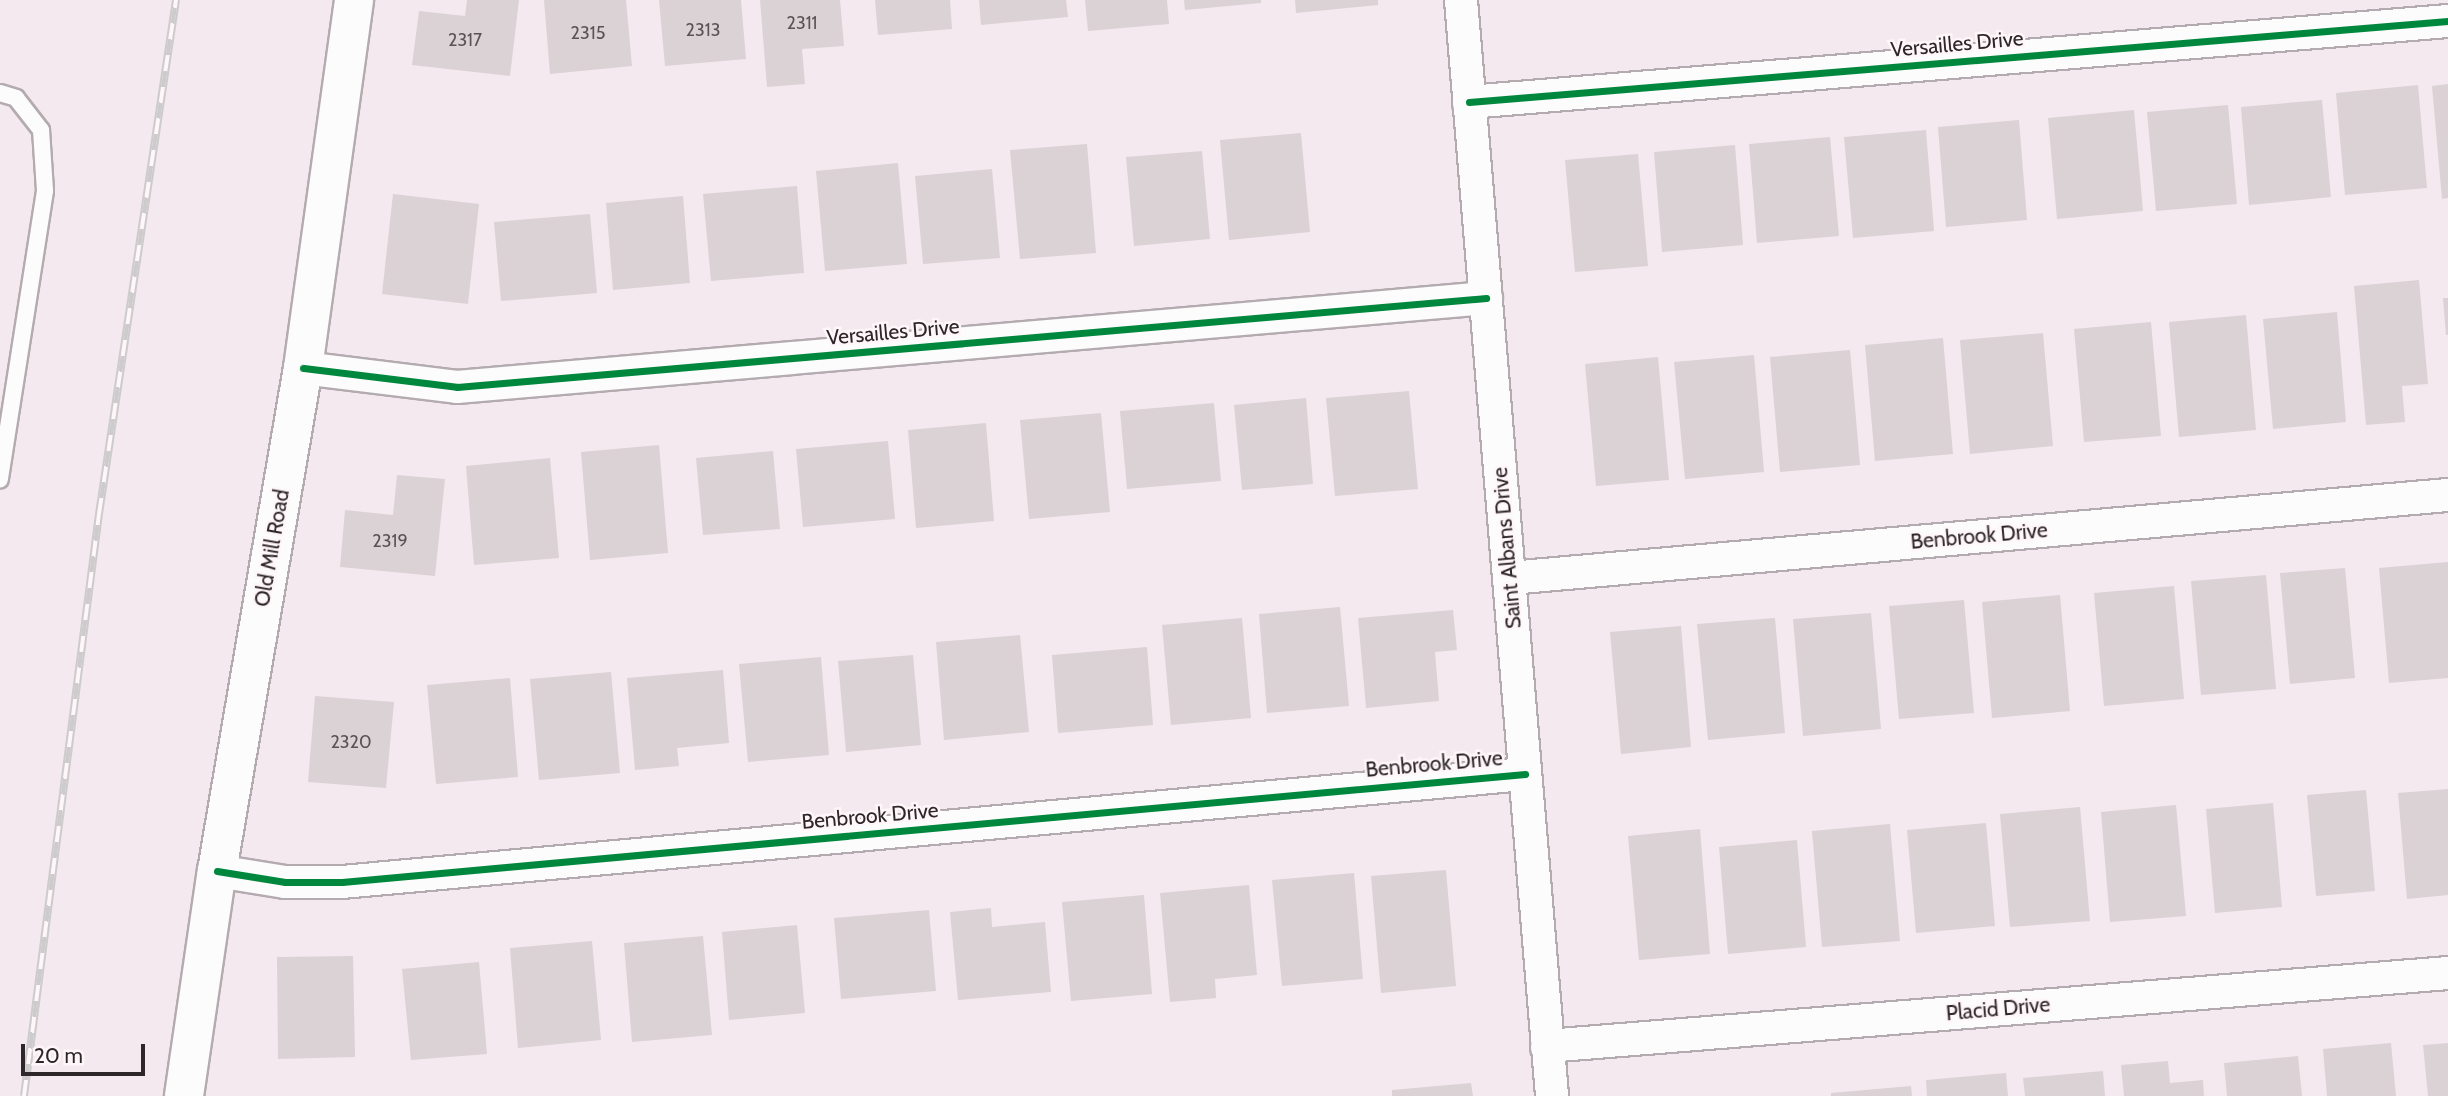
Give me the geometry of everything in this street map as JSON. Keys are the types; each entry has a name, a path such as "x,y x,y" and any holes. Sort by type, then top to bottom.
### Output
{"street":[{"name":"Old Mill Road","path":"184,1096 218,871 303,368 354,0"},
{"name":"Saint Albans Drive","path":"1461,0 1552,1096"},
{"name":"Versailles Drive","path":"1469,102 2448,21"},
{"name":"Versailles Drive","path":"303,368 457,387 1486,299"},
{"name":"Benbrook Drive","path":"1510,578 2448,495"},
{"name":"Benbrook Drive","path":"218,871 285,881 342,882 1525,774"},
{"name":"Placid Drive","path":"1547,1046 2448,973"}],"lane":[{"path":"0,93 16,98 41,130 46,191 0,480"}],"building":[{"path":"467,0 519,0 510,76 412,65 419,11 465,16"},
{"path":"544,0 626,0 632,66 550,74"},
{"path":"659,0 741,0 746,59 665,66"},
{"path":"760,0 840,0 844,46 802,49 805,84 767,87"},
{"path":"875,0 950,0 952,29 878,35"},
{"path":"979,0 1066,0 1068,17 981,25"},
{"path":"1085,0 1167,0 1169,24 1088,31"},
{"path":"1184,0 1261,0 1261,3 1185,10"},
{"path":"1295,0 1378,0 1378,5 1296,13"},
{"path":"2448,84 2448,198 2442,199 2432,86"},
{"path":"2418,85 2427,188 2345,195 2336,93"},
{"path":"2322,100 2331,197 2249,205 2241,107"},
{"path":"2228,105 2237,204 2156,211 2147,112"},
{"path":"2134,110 2143,211 2057,219 2048,118"},
{"path":"2019,120 2027,220 1946,227 1938,127"},
{"path":"1926,130 1934,231 1853,238 1844,137"},
{"path":"1301,133 1310,232 1229,240 1220,140"},
{"path":"1830,137 1839,236 1757,243 1749,144"},
{"path":"1087,144 1096,253 1020,259 1010,150"},
{"path":"1735,145 1743,245 1662,252 1654,152"},
{"path":"1202,151 1210,239 1134,246 1126,157"},
{"path":"1638,154 1648,266 1575,272 1565,160"},
{"path":"898,163 907,264 825,271 816,171"},
{"path":"992,169 1000,258 923,264 915,176"},
{"path":"797,186 804,273 711,281 703,194"},
{"path":"393,194 479,204 468,304 382,294"},
{"path":"683,196 690,283 613,290 606,203"},
{"path":"590,214 597,293 501,301 494,222"},
{"path":"2419,280 2428,384 2402,386 2405,422 2366,425 2354,286"},
{"path":"2443,298 2448,298 2448,335 2446,335"},
{"path":"2337,312 2346,422 2273,429 2263,319"},
{"path":"2246,315 2256,430 2179,437 2169,322"},
{"path":"2151,322 2161,436 2084,442 2074,329"},
{"path":"2043,333 2053,446 1970,454 1960,340"},
{"path":"1943,338 1953,454 1875,461 1865,345"},
{"path":"1850,350 1860,465 1780,472 1770,357"},
{"path":"1754,355 1764,472 1685,479 1674,362"},
{"path":"1658,357 1669,480 1596,486 1585,364"},
{"path":"1409,391 1418,489 1335,496 1326,398"},
{"path":"1306,398 1313,484 1242,490 1234,405"},
{"path":"1214,403 1221,481 1127,489 1120,411"},
{"path":"1101,413 1110,512 1029,519 1020,420"},
{"path":"986,423 994,521 916,528 908,430"},
{"path":"888,441 895,519 803,527 796,449"},
{"path":"659,445 668,553 590,560 581,452"},
{"path":"773,451 780,529 703,535 696,458"},
{"path":"550,458 559,558 474,565 466,466"},
{"path":"397,475 445,479 435,576 340,567 345,510 393,515"},
{"path":"2448,562 2448,678 2389,683 2379,568"},
{"path":"2345,568 2355,678 2290,684 2280,573"},
{"path":"2266,575 2276,689 2201,695 2191,581"},
{"path":"2174,586 2184,699 2104,706 2094,593"},
{"path":"2060,595 2070,711 1992,718 1982,602"},
{"path":"1964,600 1974,713 1899,719 1889,606"},
{"path":"1340,607 1349,706 1267,713 1259,614"},
{"path":"1453,610 1457,650 1435,652 1439,701 1366,708 1358,618"},
{"path":"1871,613 1881,729 1803,736 1793,619"},
{"path":"1242,618 1251,718 1171,725 1162,625"},
{"path":"1775,618 1785,733 1708,740 1697,624"},
{"path":"1681,626 1691,747 1621,754 1610,632"},
{"path":"1020,635 1029,732 944,740 936,642"},
{"path":"1147,647 1153,725 1058,733 1052,655"},
{"path":"913,655 921,745 846,752 838,661"},
{"path":"821,657 829,755 748,762 739,664"},
{"path":"723,670 729,743 677,748 679,766 635,770 627,678"},
{"path":"611,672 620,773 539,780 530,679"},
{"path":"510,678 518,777 436,784 427,685"},
{"path":"315,696 394,702 386,788 308,782"},
{"path":"2448,789 2448,895 2407,899 2398,793"},
{"path":"2366,790 2375,891 2316,896 2307,795"},
{"path":"2273,803 2282,907 2215,913 2206,809"},
{"path":"2176,805 2186,916 2110,922 2101,812"},
{"path":"2080,807 2090,921 2010,927 2000,814"},
{"path":"1986,823 1995,926 1916,933 1907,830"},
{"path":"1890,824 1900,941 1822,947 1812,831"},
{"path":"1700,829 1710,954 1639,960 1628,836"},
{"path":"1797,840 1806,947 1728,954 1719,847"},
{"path":"1446,870 1456,986 1381,993 1371,876"},
{"path":"1354,873 1363,979 1282,986 1272,880"},
{"path":"1249,885 1257,975 1215,979 1216,998 1170,1002 1160,893"},
{"path":"1144,895 1152,994 1071,1001 1062,902"},
{"path":"991,908 992,927 1045,922 1051,992 958,1000 950,912"},
{"path":"929,910 936,991 841,999 834,918"},
{"path":"797,925 805,1013 729,1020 722,932"},
{"path":"703,936 712,1035 632,1042 624,943"},
{"path":"592,941 601,1040 518,1048 510,948"},
{"path":"353,956 355,1057 278,1059 277,957"},
{"path":"479,962 487,1054 411,1060 402,969"},
{"path":"2391,1043 2396,1096 2327,1096 2323,1049"},
{"path":"2448,1043 2448,1096 2428,1096 2423,1045"},
{"path":"2298,1056 2302,1096 2227,1096 2224,1063"},
{"path":"2168,1061 2170,1083 2203,1080 2204,1096 2124,1096 2121,1065"},
{"path":"2103,1071 2105,1096 2025,1096 2023,1078"},
{"path":"2006,1073 2008,1096 1927,1096 1926,1080"},
{"path":"1471,1083 1473,1096 1392,1096 1392,1090"},
{"path":"1911,1086 1912,1096 1831,1096 1831,1093"}],"railway":[{"path":"24,1096 99,514 176,0"}],"cycle path":[{"path":"1469,102 2448,21"},
{"path":"303,368 457,387 1486,298"},
{"path":"217,871 285,882 342,882 1525,774"}]}
